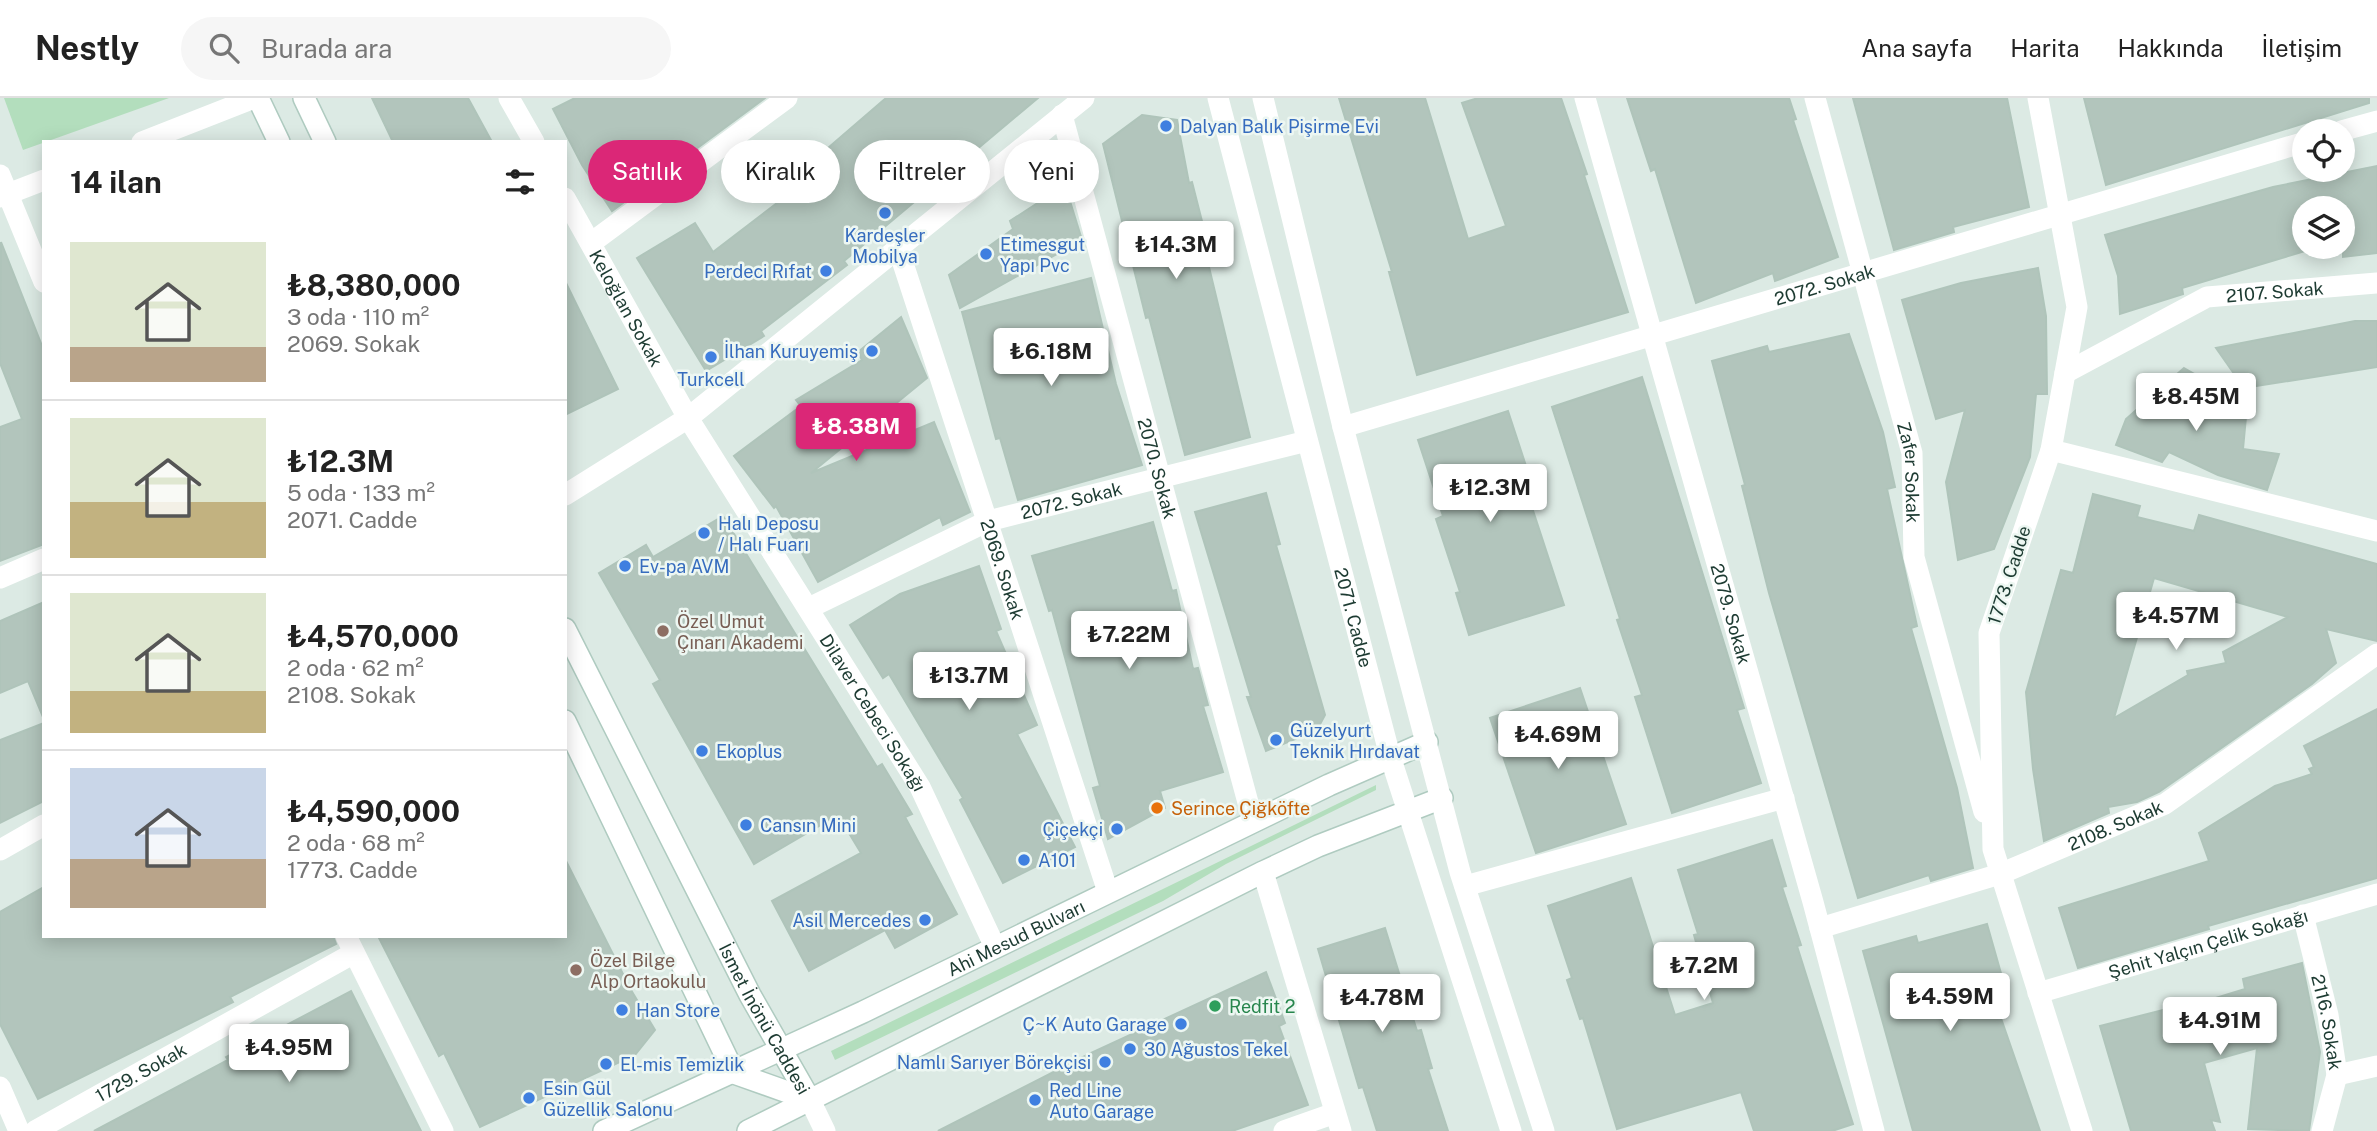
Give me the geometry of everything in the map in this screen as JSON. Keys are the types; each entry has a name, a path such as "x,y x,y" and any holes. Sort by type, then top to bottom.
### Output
{"street":[{"path":"147,140 256,98 278,140"},
{"path":"304,98 324,140"},
{"path":"509,98 533,140"},
{"path":"590,243 787,98"},
{"path":"567,494 688,418 1084,98"},
{"name":"2071. Cadde","path":"1218,98 1390,756 1511,1131"},
{"path":"1263,98 1343,427 1465,886 1544,1131"},
{"name":"2079. Sokak","path":"1585,98 1784,798 1874,1131"},
{"name":"Zafer Sokak","path":"1815,98 1860,272 1912,453 1914,557 1993,849"},
{"name":"1773. Cadde","path":"2038,98 2077,307 2051,450 1989,633 1993,849 2082,1131"},
{"name":"2070. Sokak","path":"1062,116 1253,821"},
{"path":"2355,127 2377,121"},
{"name":"2072. Sokak","path":"1343,427 2292,146"},
{"path":"42,180 3,189 42,277"},
{"name":"Keloğlan Sokak","path":"567,202 688,418"},
{"name":"2069. Sokak","path":"898,248 1108,892"},
{"name":"2107. Sokak","path":"2065,373 2207,297 2377,283"},
{"name":"Dilaver Cebeci Sokağı","path":"688,418 920,787 995,947"},
{"name":"2072. Sokak","path":"809,608 988,522 1307,441"},
{"path":"2051,450 2377,531"},
{"path":"0,578 42,560"},
{"name":"İsmet İnönü Caddesi","path":"567,633 744,983 810,1100"},
{"name":"2108. Sokak","path":"1820,928 2000,874 2165,804 2377,654"},
{"path":"567,725 734,1073"},
{"name":"Ahi Mesud Bulvarı","path":"604,1131 734,1073 1253,821 1427,741"},
{"path":"748,1131 1263,873 1442,798"},
{"path":"1465,886 1784,798"},
{"path":"0,849 42,826"},
{"path":"1263,873 1338,1122 1284,1131"},
{"name":"Şehit Yalçın Çelik Sokağı","path":"2038,993 2377,894"},
{"name":"2116. Sokak","path":"2304,915 2328,1015 2337,1075 2322,1131"},
{"path":"350,944 443,1131"},
{"name":"1729. Sokak","path":"35,1131 350,944"},
{"path":"2337,1075 2377,1066"},
{"name":"İsmet İnönü Caddesi","path":"734,1073 810,1100"},
{"path":"2,1096 19,1131"},
{"path":"810,1100 825,1131"}],"green space":[{"path":"4,98 169,98 51,140 42,140 42,143 23,150"},
{"path":"1376,785 1376,790 1226,864 1163,901 835,1060 831,1051"}],"building":[{"path":"372,98 468,98 491,140 392,140"},
{"path":"575,98 765,98 707,141 588,140 588,174 553,109"},
{"path":"886,98 1038,98 988,140 854,140 854,203 913,203 844,261 847,265 761,331 764,336 706,371 637,258 695,223 713,252 777,203 840,203 840,140 837,140"},
{"path":"1339,98 1425,98 1468,239 1506,226 1462,103 1478,98 1561,98 1587,174 1584,175 1628,312 1417,375 1389,272 1392,272"},
{"path":"1627,98 1789,98 1796,119 1793,120 1838,257 1775,281 1773,273 1696,303 1655,169 1651,171"},
{"path":"1853,98 2007,98 2029,207 1953,227 1954,232 1894,250"},
{"path":"2084,98 2369,98 2369,103 2318,119 2292,119 2292,127 2106,185"},
{"path":"1142,115 1177,120 1189,183 1192,182 1205,233 1201,234 1250,437 1185,455 1149,317 1146,318 1103,144"},
{"path":"2377,166 2377,253 2355,256 2355,196 2292,196 2292,255 2182,288 2183,294 2120,314 2118,276 2105,235 2273,187 2298,182 2355,182 2355,170"},
{"path":"607,203 623,203 612,211"},
{"path":"1038,203 1071,203 1082,240 960,308 949,275 1013,229 1010,221"},
{"path":"1,242 42,346 42,545 0,561 0,427 22,419 0,363"},
{"path":"2038,268 2046,316 2047,394 2036,394 2030,457 1994,549 1958,560 1946,482 1965,410 1936,419 1902,300 1961,283"},
{"path":"1091,278 1116,384 1142,465 1018,500 1000,438 996,439 962,312"},
{"path":"567,285 618,389 567,414"},
{"path":"901,317 927,378 811,473 934,422 970,512 943,525 940,517 818,582 776,506 774,508 734,456 801,406 796,400 862,360 858,352"},
{"path":"2355,321 2377,321 2377,367 2244,388 2216,348"},
{"path":"1849,334 1883,432 1895,487 1887,489 1917,626 1911,628 1957,788 1973,868 1931,881 1929,875 1858,898 1769,593 1742,486 1745,485 1712,361 1767,346 1769,352"},
{"path":"2184,368 2224,391 2185,397 2246,417 2243,449 2279,454 2267,490 2218,475 2169,452 2162,462 2116,445 2126,419"},
{"path":"1642,377 1744,708 1737,710 1761,783 1672,813 1635,697 1642,695 1617,620 1620,619 1552,407"},
{"path":"1508,411 1527,469 1520,471 1564,605 1469,635 1456,593 1460,592 1436,519 1443,516 1418,440"},
{"path":"1266,493 1280,544 1276,545 1325,715 1317,730 1266,751 1247,697 1251,697 1195,512"},
{"path":"2093,494 2140,506 2137,517 2194,531 2199,515 2377,564 2377,641 2326,629 2336,663 2312,684 2159,792 2137,802 2108,807 2109,813 2044,841 2033,769 2026,692 2061,570 2073,573","holes":["2154,578 2288,617 2223,652 2226,663 2187,671 2188,675 2114,718"]},
{"path":"723,516 877,767 882,764 912,814 905,817 957,914 895,948 885,930 809,971 772,901 861,853 838,815 754,864 653,684 660,680 599,573 646,545 653,557"},
{"path":"1153,522 1172,591 1176,590 1193,669 1198,668 1208,705 1203,706 1223,772 1160,791 1165,808 1108,839 1093,788 1100,786 1052,610 1049,611 1032,556"},
{"path":"979,566 1001,629 996,631 1037,725 1017,734 1075,847 1003,883 960,800 963,798 889,674 883,678 850,625 900,594"},
{"path":"42,603 42,715 28,681 0,693 0,621"},
{"path":"1580,688 1626,824 1536,853 1490,718"},
{"path":"2377,709 2377,878 2208,926 2209,929 2078,968 2059,908 2209,861 2199,833 2275,786 2312,774 2309,769 2314,767 2304,746"},
{"path":"42,724 42,802 0,823 0,740"},
{"path":"1772,840 1786,886 1782,887 1801,945 1797,946 1853,1124 1832,1131 1754,1131 1741,1092 1617,1129 1583,1018 1580,1019 1567,980 1572,978 1548,906 1631,878 1675,1015 1713,1003 1694,935 1698,934 1678,870"},
{"path":"567,863 631,990 655,1030 635,1055 480,1127 444,1053 439,1056 379,938 567,938"},
{"path":"42,888 42,938 334,938 336,944 230,997 233,1002 38,1099 0,1024 0,912"},
{"path":"1987,924 2008,998 1995,1001 2040,1131 1913,1131 1863,951 1916,936 1918,943"},
{"path":"1385,928 1417,1031 1421,1030 1432,1068 1428,1069 1448,1131 1377,1131 1363,1087 1359,1088 1318,949"},
{"path":"2302,963 2320,1052 2309,1131 2248,1129 2257,1048 2204,1063 2220,1122 2211,1120 2215,1131 2131,1131 2100,1026 2179,1006 2180,1009 2245,989 2243,979"},
{"path":"1266,972 1285,1023 1279,1026 1308,1105 1232,1131 938,1131 1089,1054"},
{"path":"351,991 421,1131 94,1131 228,1060 226,1057"}],"place":[{"name":"Dalyan Balık Pişirme Evi","path":"1166,126"},
{"name":"Kardeşler Mobilya","path":"885,213"},
{"name":"Etimesgut Yapı Pvc","path":"986,254"},
{"name":"Perdeci Rıfat","path":"826,271"},
{"name":"İlhan Kuruyemiş","path":"872,351"},
{"name":"Turkcell","path":"711,357"},
{"name":"Halı Deposu / Halı Fuarı","path":"704,533"},
{"name":"Ev-pa AVM","path":"625,566"},
{"name":"Özel Umut Çınarı Akademi","path":"663,631"},
{"name":"Güzelyurt Teknik Hırdavat","path":"1276,740"},
{"name":"Ekoplus","path":"702,751"},
{"name":"Serince Çiğköfte","path":"1157,808"},
{"name":"Cansın Mini","path":"746,825"},
{"name":"Çiçekçi","path":"1117,829"},
{"name":"A101","path":"1024,860"},
{"name":"Asil Mercedes","path":"925,920"},
{"name":"Özel Bilge Alp Ortaokulu","path":"576,970"},
{"name":"Redfit 2","path":"1215,1006"},
{"name":"Han Store","path":"622,1010"},
{"name":"Ç~K Auto Garage","path":"1181,1024"},
{"name":"30 Ağustos Tekel","path":"1130,1049"},
{"name":"Namlı Sarıyer Börekçisi","path":"1105,1062"},
{"name":"El-mis Temizlik","path":"606,1064"},
{"name":"Esin Gül Güzellik Salonu","path":"529,1098"},
{"name":"Red Line Auto Garage","path":"1035,1100"}]}
